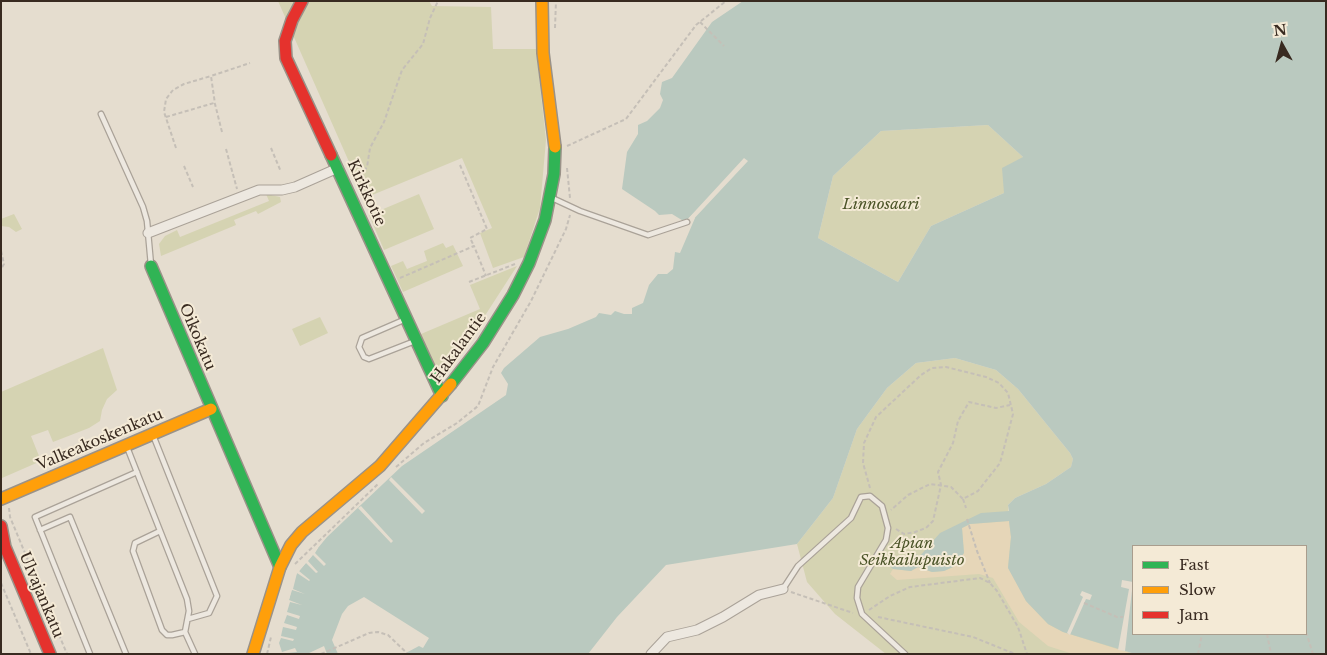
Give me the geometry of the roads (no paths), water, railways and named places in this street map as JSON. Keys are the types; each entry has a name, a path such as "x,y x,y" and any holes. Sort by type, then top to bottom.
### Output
{"street":[{"name":"Kirkkotie","path":"302,1 292,20 285,41 286,58 418,340 442,396"},
{"name":"Hakalantie","path":"253,654 280,568 291,545 302,532 380,466 442,396 484,342 514,295 539,240 551,197 555,151 543,53 542,1"},
{"path":"148,233 260,190 282,190 295,187 338,168"},
{"name":"Oikokatu","path":"151,266 280,568"},
{"name":"Valkeakoskenkatu","path":"1,499 211,409"},
{"name":"Ulvajankatu","path":"1,526 3,545 50,654"},
{"path":"652,654 667,637 696,630 723,617 759,595 783,589"}],"lane":[{"name":"Oikokatu","path":"101,114 143,207 151,266"},
{"path":"551,197 572,207 648,235 687,222"},
{"path":"407,318 360,339 360,347 364,357 369,359 418,340"},
{"path":"152,434 217,596 209,613 188,619"},
{"path":"126,445 187,599 188,619 185,632 195,654"},
{"path":"90,654 35,517 137,472"},
{"path":"783,589 798,566 850,518 861,497 870,496 877,500 886,514 888,528 885,541 858,587 857,598 862,614 905,654"},
{"path":"40,530 70,518 126,654"},
{"path":"160,531 135,542 133,550 162,630 167,635 185,632"}],"park label":[{"name":"Linnosaari","path":"881,205"},
{"name":"Apian Seikkailupuisto","path":"912,552"}]}
